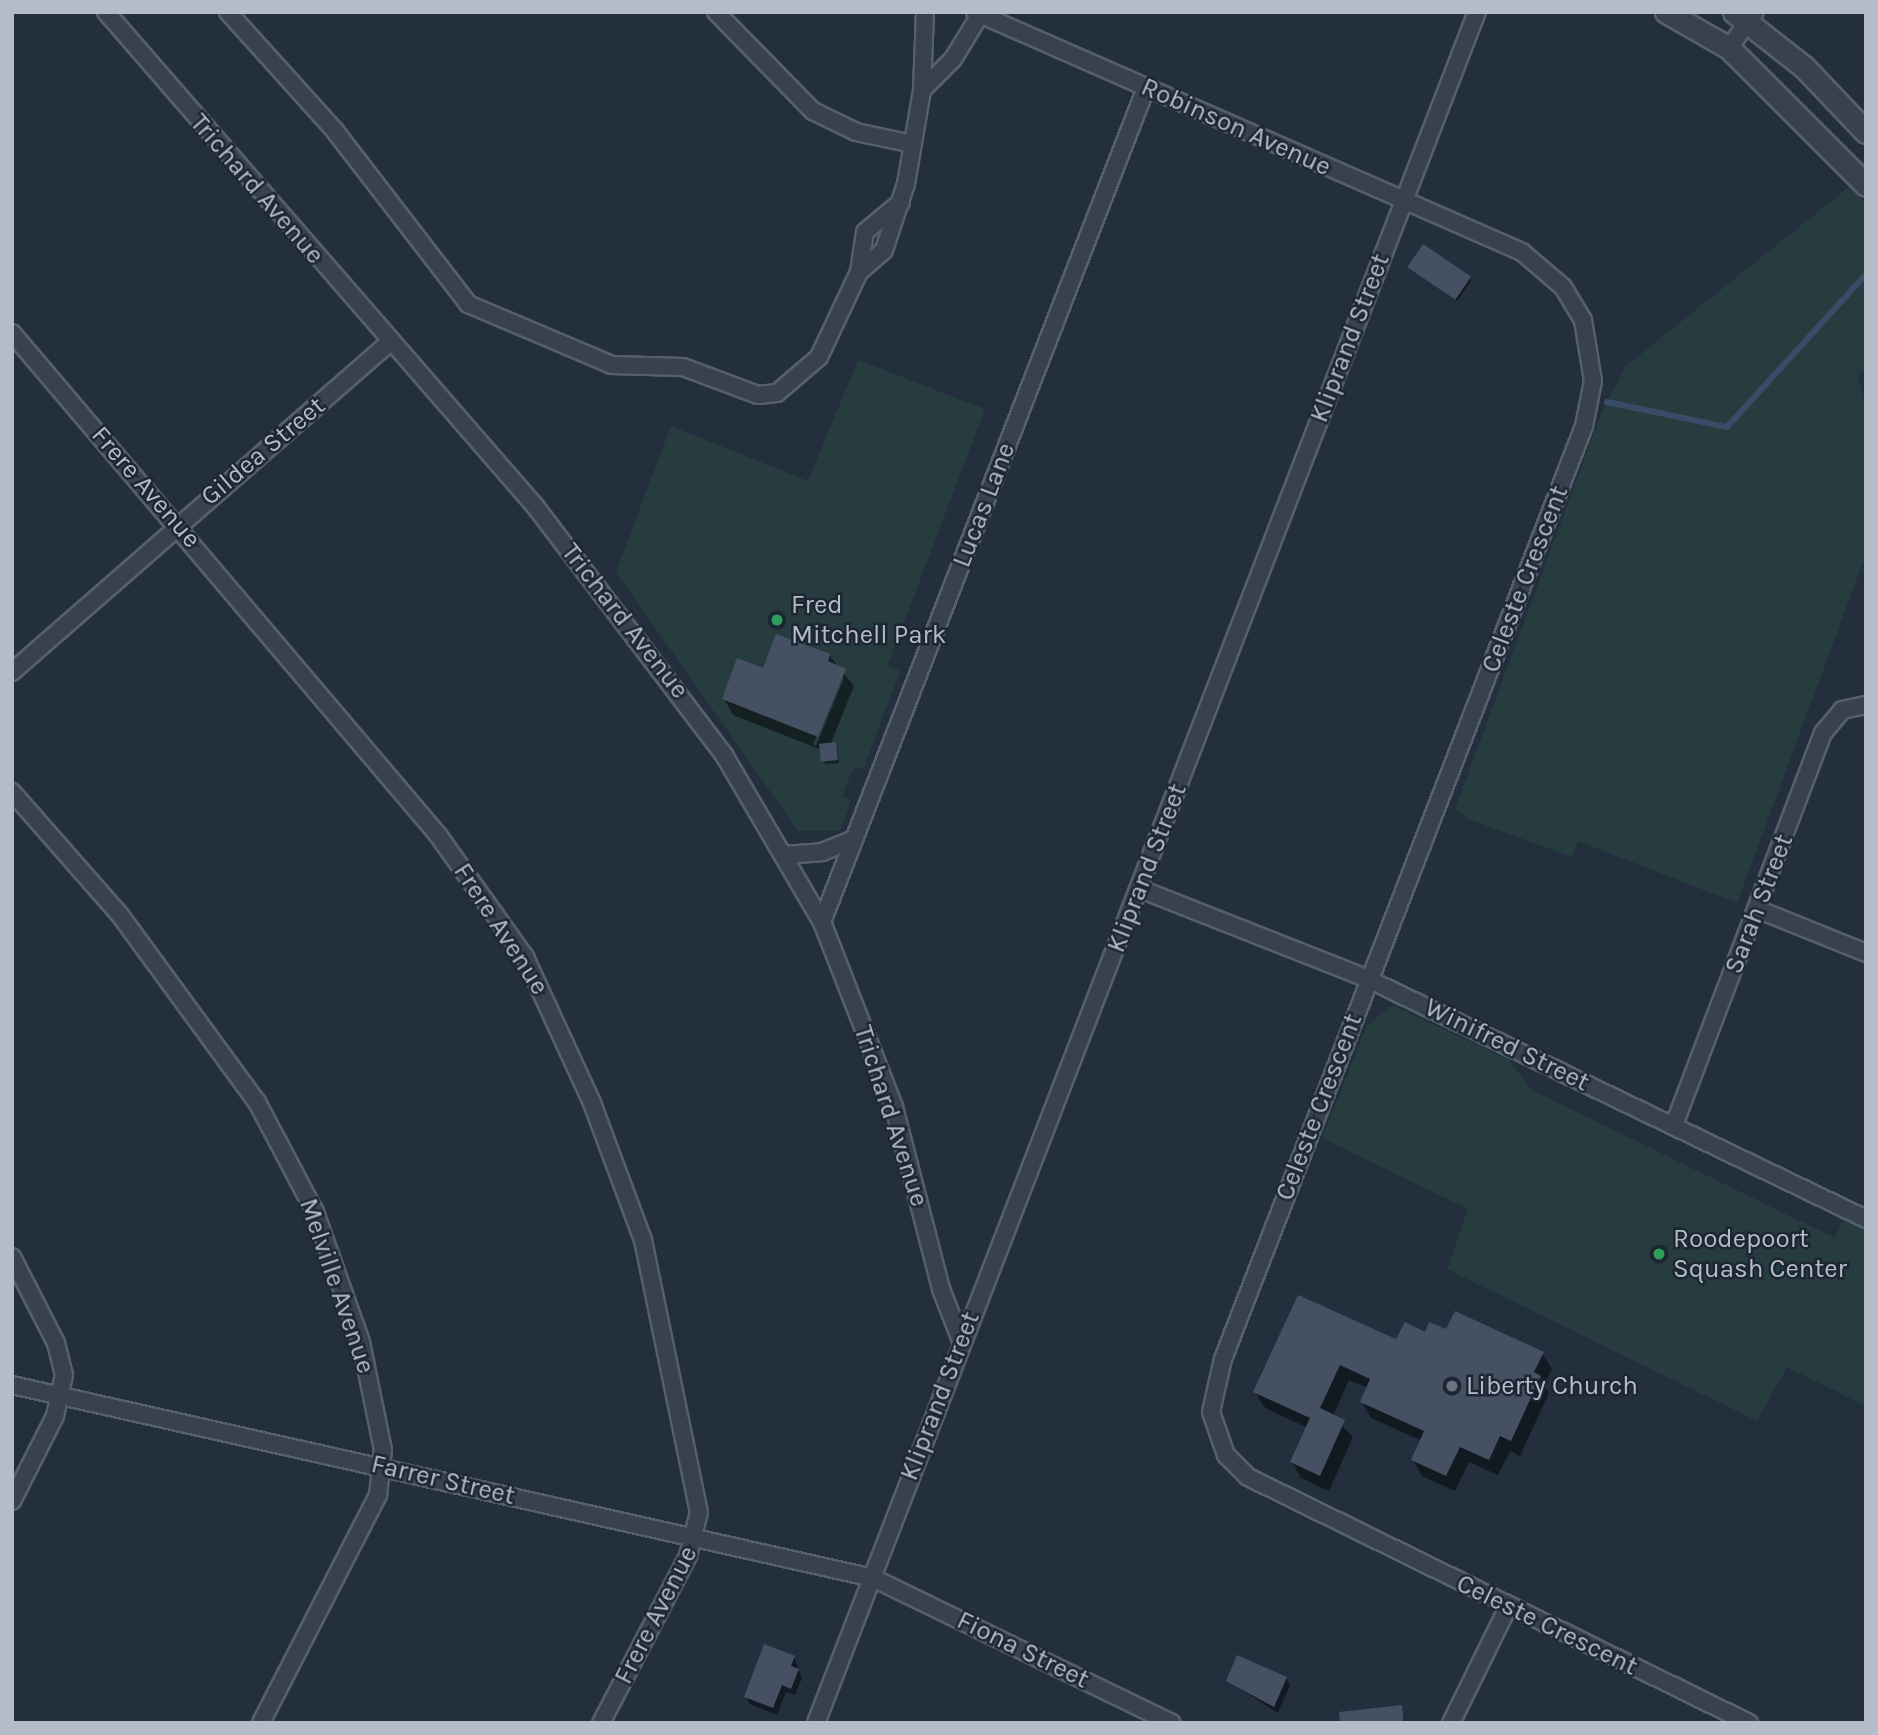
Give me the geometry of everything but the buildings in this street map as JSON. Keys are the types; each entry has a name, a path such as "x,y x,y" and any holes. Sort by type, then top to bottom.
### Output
{"street":[{"name":"Trichard Avenue","path":"106,12 614,604 724,755 822,922 894,1107 941,1289 960,1338"},
{"path":"228,12 335,131 468,304 493,317 612,365 683,366 768,396 818,357 859,272 865,232 901,202"},
{"path":"716,12 813,110 856,132 912,144"},
{"path":"859,272 884,250 901,202 922,90 925,12"},
{"name":"Kliprand Street","path":"816,1723 873,1578 960,1338 1140,889 1477,12"},
{"path":"1666,12 1729,48 1866,185"},
{"path":"922,90 953,59 978,13"},
{"name":"Robinson Avenue","path":"978,13 1497,240"},
{"path":"1729,48 1746,15 1866,132"},
{"name":"Lucas Lane","path":"822,922 1146,88"},
{"name":"Celeste Crescent","path":"1497,240 1538,263 1563,287 1583,320 1593,381 1584,426 1223,1359 1212,1418 1226,1455 1248,1477 1749,1723"},
{"name":"Frere Avenue","path":"12,333 178,523 403,790 525,957 550,1003 643,1240 696,1484 695,1537 601,1723"},
{"name":"Gildea Street","path":"12,672 178,523 390,342"},
{"name":"Sarah Street","path":"1674,1125 1824,733 1842,710 1866,705"},
{"name":"Melville Avenue","path":"12,792 186,999 283,1145 350,1306 373,1395 383,1466 374,1508 261,1723"},
{"path":"783,855 822,852 854,839"},
{"name":"Winifred Street","path":"1140,889 1368,979 1866,1219"},
{"path":"1757,909 1866,953"},
{"path":"12,1257 59,1351 62,1396 12,1501"},
{"name":"Farrer Street","path":"12,1385 383,1466 873,1578"},
{"name":"Fiona Street","path":"873,1578 1172,1723"},
{"path":"1451,1723 1508,1607"}],"green space":[{"path":"1849,187 1866,204 1866,368 1858,375 1866,413 1866,554 1737,903 1578,841 1572,857 1468,819 1455,809 1601,414 1626,366"},
{"name":"Fred Mitchell Park","path":"858,360 985,409 887,667 900,671 863,770 854,766 842,796 851,800 840,831 798,831 616,572 671,426 808,481"},
{"name":"Roodepoort Squash Center","path":"1392,1005 1508,1059 1532,1090 1835,1238 1844,1218 1866,1229 1866,1406 1787,1367 1757,1421 1447,1269 1468,1209 1322,1138 1367,1025"}],"waterway":[{"path":"1607,402 1727,427 1866,274"}],"place":[{"name":"Fred Mitchell Park","path":"777,620"},
{"name":"Roodepoort Squash Center","path":"1659,1254"},
{"name":"Liberty Church","path":"1452,1386"}]}
